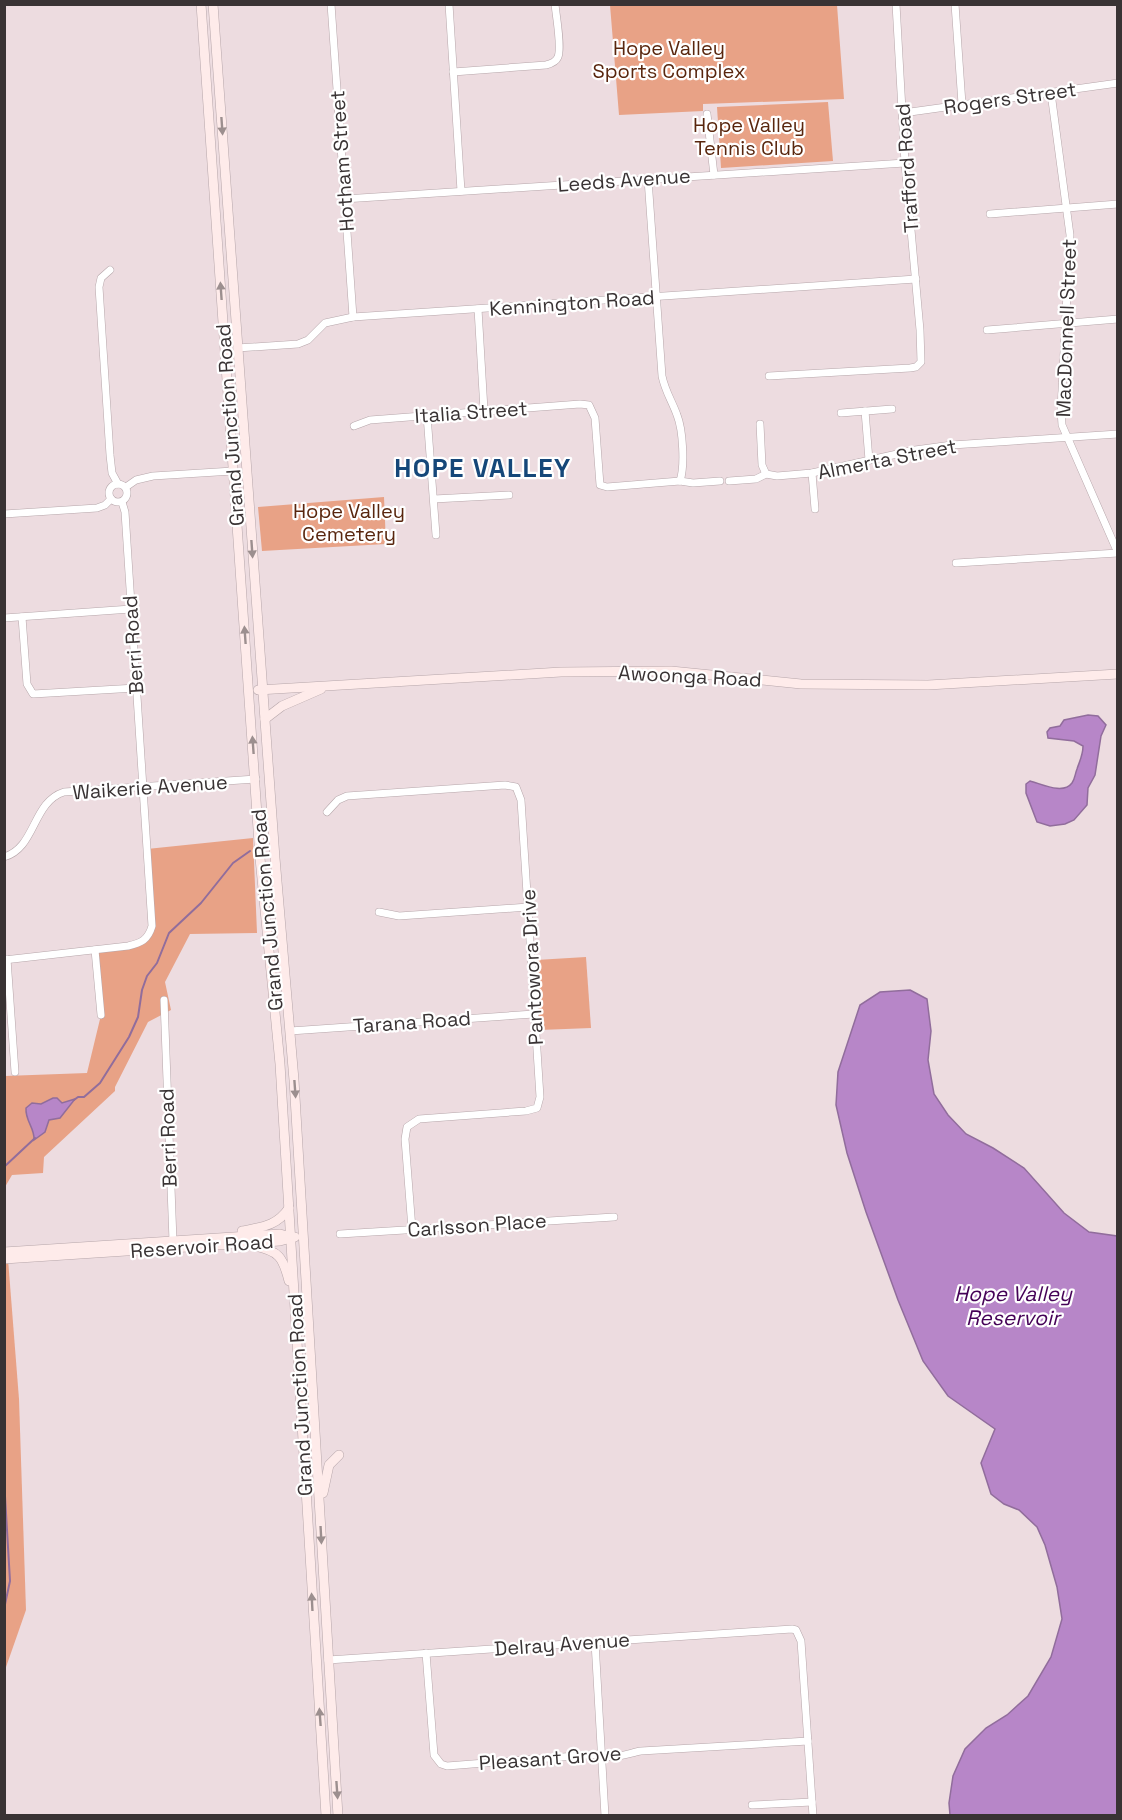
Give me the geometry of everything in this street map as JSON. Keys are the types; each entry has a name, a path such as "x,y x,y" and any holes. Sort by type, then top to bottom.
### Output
{"main road":[{"name":"Grand Junction Road","path":"201,4 260,858 280,1064 326,1815"},
{"name":"Grand Junction Road","path":"211,4 218,69 277,892 290,1031 338,1815"},
{"path":"202,30 206,30 208,26 211,4"},
{"path":"204,60 218,69"},
{"path":"208,113 219,93"},
{"path":"214,201 227,201"},
{"path":"225,349 237,348"},
{"path":"234,471 246,470"},
{"name":"Awoonga Road","path":"250,690 561,672 671,671 801,684 928,685 1118,674"},
{"path":"265,719 282,706 326,687"},
{"path":"276,1013 290,1031 284,1041 280,1064"},
{"path":"198,1239 256,1229 281,1220 289,1207"},
{"name":"Reservoir Road","path":"4,1259 173,1244 198,1239 280,1234 291,1237"},
{"path":"291,1237 304,1236"},
{"name":"Reservoir Road","path":"4,1252 173,1244 240,1244 280,1241 291,1237"},
{"path":"240,1244 268,1249 279,1255 295,1301"},
{"path":"303,1443 316,1442"},
{"path":"320,1514 327,1470 339,1455"},
{"path":"303,1456 317,1456"},
{"path":"316,1661 328,1660"},
{"path":"324,1773 330,1764 333,1723"}],"street":[{"name":"Hotham Street","path":"331,4 352,317"},
{"path":"448,4 461,191"},
{"path":"453,72 546,65 554,62 558,57 555,4"},
{"name":"Trafford Road","path":"769,376 915,367 922,359 904,162 896,4"},
{"path":"955,4 962,104"},
{"name":"Rogers Street","path":"903,113 1118,84"},
{"name":"MacDonnell Street","path":"1051,93 1068,208 1070,253 1060,410 1062,425 1118,553"},
{"path":"708,114 714,174"},
{"name":"Leeds Avenue","path":"344,199 904,162"},
{"path":"648,179 662,376 680,428 683,473 681,481 693,483 720,481"},
{"path":"990,214 1118,204"},
{"path":"110,270 101,278 99,287 112,473 118,484 126,488 128,494 122,502 111,499 109,491 118,484"},
{"name":"Kennington Road","path":"237,348 298,344 308,340 325,323 352,317 916,279"},
{"path":"478,309 484,410"},
{"path":"987,330 1118,320"},
{"name":"Italia Street","path":"354,426 370,420 484,410 589,405 595,418 600,485 607,487 681,481"},
{"path":"841,413 892,409"},
{"path":"865,411 869,460"},
{"path":"427,415 436,535"},
{"path":"760,424 762,465 766,474"},
{"name":"Almerta Street","path":"729,481 756,479 766,474 777,476 812,473 915,450 952,445 1118,434"},
{"path":"126,488 136,480 153,476 234,471"},
{"path":"812,473 815,508"},
{"path":"434,499 509,495"},
{"path":"4,506 5,514 97,508 105,505 111,499"},
{"name":"Berri Road","path":"6,959 141,943 149,936 152,926 125,512 122,502"},
{"path":"956,563 1118,553"},
{"path":"4,618 131,609"},
{"path":"22,617 27,684 33,694 136,688"},
{"name":"Waikerie Avenue","path":"4,857 17,853 47,802 64,792 255,779"},
{"name":"Pantowora Drive","path":"327,812 338,800 347,796 505,785 516,787 521,800 540,1097 537,1108 526,1111 419,1119 407,1127 405,1139 412,1229"},
{"path":"379,912 399,916 528,908"},
{"path":"95,950 101,1015"},
{"path":"6,959 15,1072"},
{"name":"Berri Road","path":"164,1000 173,1244"},
{"name":"Tarana Road","path":"290,1031 534,1014"},
{"name":"Carlsson Place","path":"340,1234 614,1217"},
{"name":"Delray Avenue","path":"328,1660 792,1629 796,1630 801,1641 808,1741"},
{"path":"595,1642 606,1815"},
{"name":"Pleasant Grove","path":"426,1653 434,1755 441,1764 447,1766 601,1754 611,1758 641,1751 808,1741"},
{"path":"808,1741 813,1815"},
{"path":"752,1805 812,1802"}],"green space":[{"name":"Hope Valley Sports Complex","path":"610,5 837,5 844,99 703,104 703,111 619,115"},
{"name":"Hope Valley Tennis Club","path":"828,102 833,161 721,168 717,107"},
{"name":"Hope Valley Cemetery","path":"384,497 386,544 262,551 258,507"},
{"path":"253,838 257,933 190,934 165,982 171,1010 148,1022 115,1091 44,1157 43,1173 12,1175 5,1187 5,1076 87,1073 101,1015 95,950 141,943 149,936 147,849"},
{"path":"586,957 591,1028 540,1030 536,960"},
{"path":"4,1259 8,1259 19,1399 26,1610 5,1670"}],"water":[{"path":"1088,715 1098,716 1106,725 1101,736 1095,775 1088,788 1087,805 1074,820 1065,824 1050,826 1037,822 1026,793 1026,784 1030,781 1052,788 1068,786 1074,780 1083,749 1083,746 1074,741 1048,738 1047,732 1050,728 1060,726 1064,720"},
{"name":"Hope Valley Reservoir","path":"910,990 927,999 931,1031 928,1060 934,1094 948,1115 966,1134 1024,1168 1064,1213 1089,1232 1117,1236 1117,1815 950,1815 949,1803 953,1776 965,1749 986,1728 1007,1715 1028,1696 1051,1657 1062,1619 1057,1587 1045,1545 1037,1527 1019,1510 1004,1504 991,1494 981,1463 995,1429 948,1396 923,1361 898,1300 847,1153 836,1105 838,1072 860,1005 880,992"},
{"path":"57,1098 62,1103 75,1099 60,1118 49,1120 45,1132 34,1140 26,1108 32,1103 41,1104"}],"waterway":[{"path":"74,1100 84,1097 100,1083 129,1037 138,1017 142,990 147,976 157,963 169,933 201,903 233,863 250,851"},
{"path":"4,1167 35,1138"},
{"path":"4,1479 10,1581 4,1609"}],"district":[{"name":"HOPE VALLEY","path":"483,468"}]}
